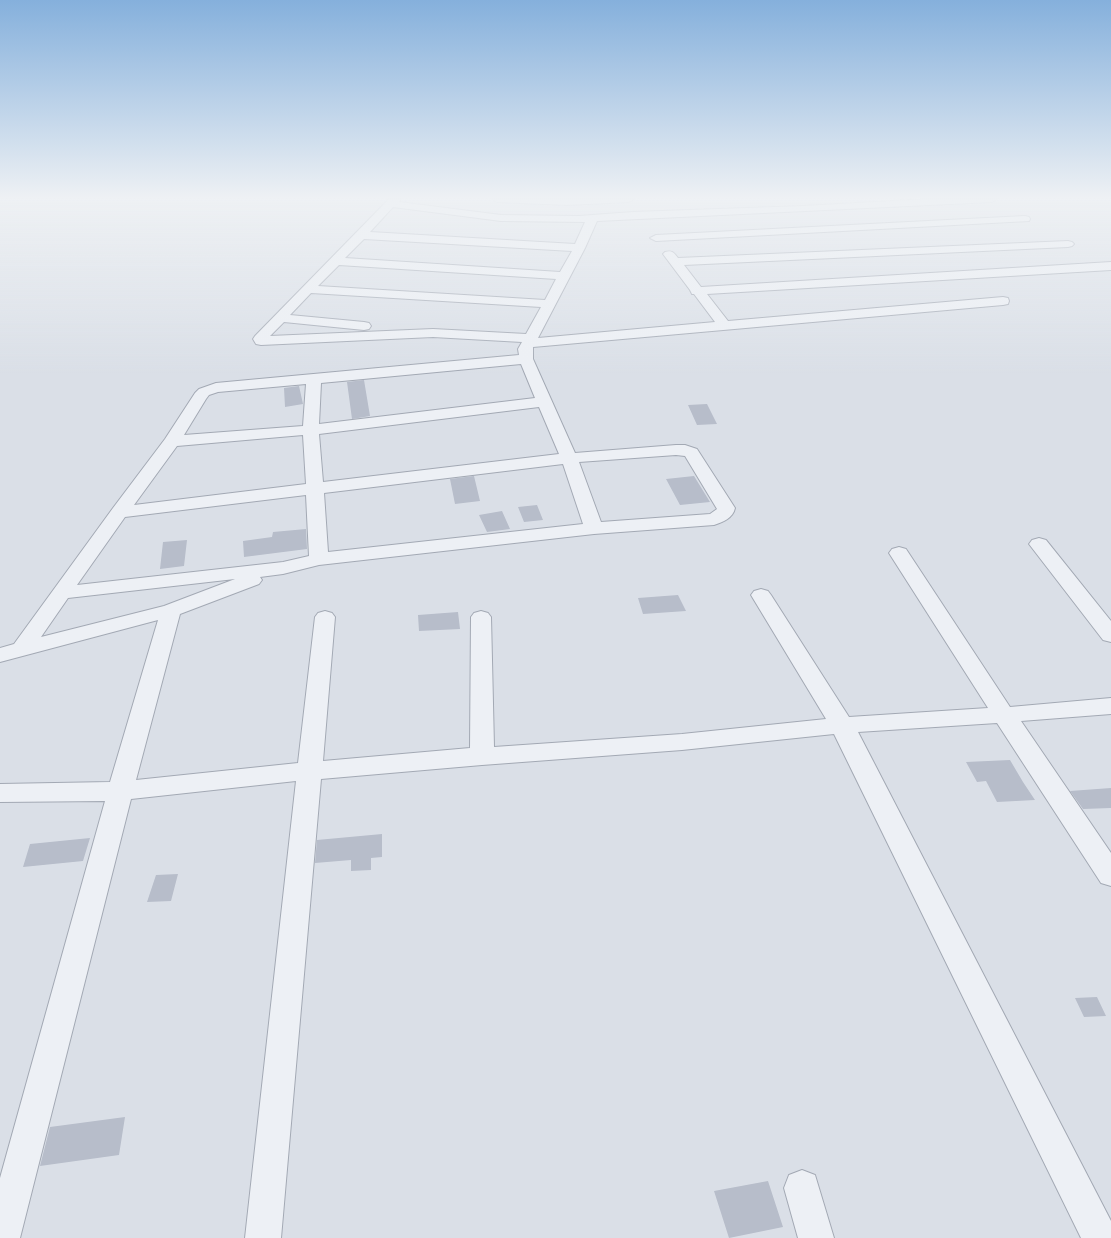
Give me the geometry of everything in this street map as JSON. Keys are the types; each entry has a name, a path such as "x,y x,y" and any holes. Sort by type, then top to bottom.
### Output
{"street":[{"path":"338,257 260,339 261,341 432,333"},
{"path":"574,257 525,349 526,359 569,458 594,528"},
{"path":"671,257 696,291 724,324"},
{"path":"675,262 788,257"},
{"path":"897,257 931,287"},
{"path":"334,261 564,276"},
{"path":"696,291 1111,266"},
{"path":"308,289 549,304"},
{"path":"941,296 951,305"},
{"path":"280,318 530,341 951,305 1003,302"},
{"path":"22,649 119,512 172,441 200,396 208,390 526,359"},
{"path":"314,380 311,430 319,559"},
{"path":"172,441 311,430 544,402"},
{"path":"0,655 171,610 284,568 319,559 594,528 714,519 725,512 726,508 691,453 685,450 676,450 569,458 119,512"},
{"path":"1039,544 1111,636"},
{"path":"899,553 1004,715 1111,875"},
{"path":"61,593 284,568"},
{"path":"761,595 842,725 1100,1238"},
{"path":"2,1238 120,791 171,610"},
{"path":"263,1238 325,617"},
{"path":"481,617 482,756"},
{"path":"0,793 120,791 309,771 482,756 682,742 842,725 1004,715 1111,706"},
{"path":"802,1188 816,1238"}],"building":[{"path":"364,380 370,416 352,419 347,382"},
{"path":"299,386 303,404 285,407 284,388"},
{"path":"707,404 717,424 697,425 688,405"},
{"path":"474,476 480,501 455,504 450,479"},
{"path":"694,476 710,502 680,505 666,479"},
{"path":"537,505 543,520 524,522 518,507"},
{"path":"502,511 510,529 487,532 479,515"},
{"path":"306,529 307,549 244,557 243,541 272,537 273,532"},
{"path":"187,540 184,566 160,569 163,542"},
{"path":"678,595 686,611 643,614 638,598"},
{"path":"458,612 460,629 419,631 418,615"},
{"path":"1010,760 1035,800 997,802 986,781 977,782 966,762"},
{"path":"1111,788 1111,808 1083,809 1070,791"},
{"path":"382,834 382,857 371,858 371,870 351,871 351,860 315,863 317,840"},
{"path":"90,838 83,861 23,867 30,844"},
{"path":"178,874 171,901 147,902 156,875"},
{"path":"1097,997 1106,1016 1084,1017 1075,998"},
{"path":"125,1117 119,1155 40,1166 50,1127"},
{"path":"768,1181 783,1227 729,1238 714,1191"}]}
